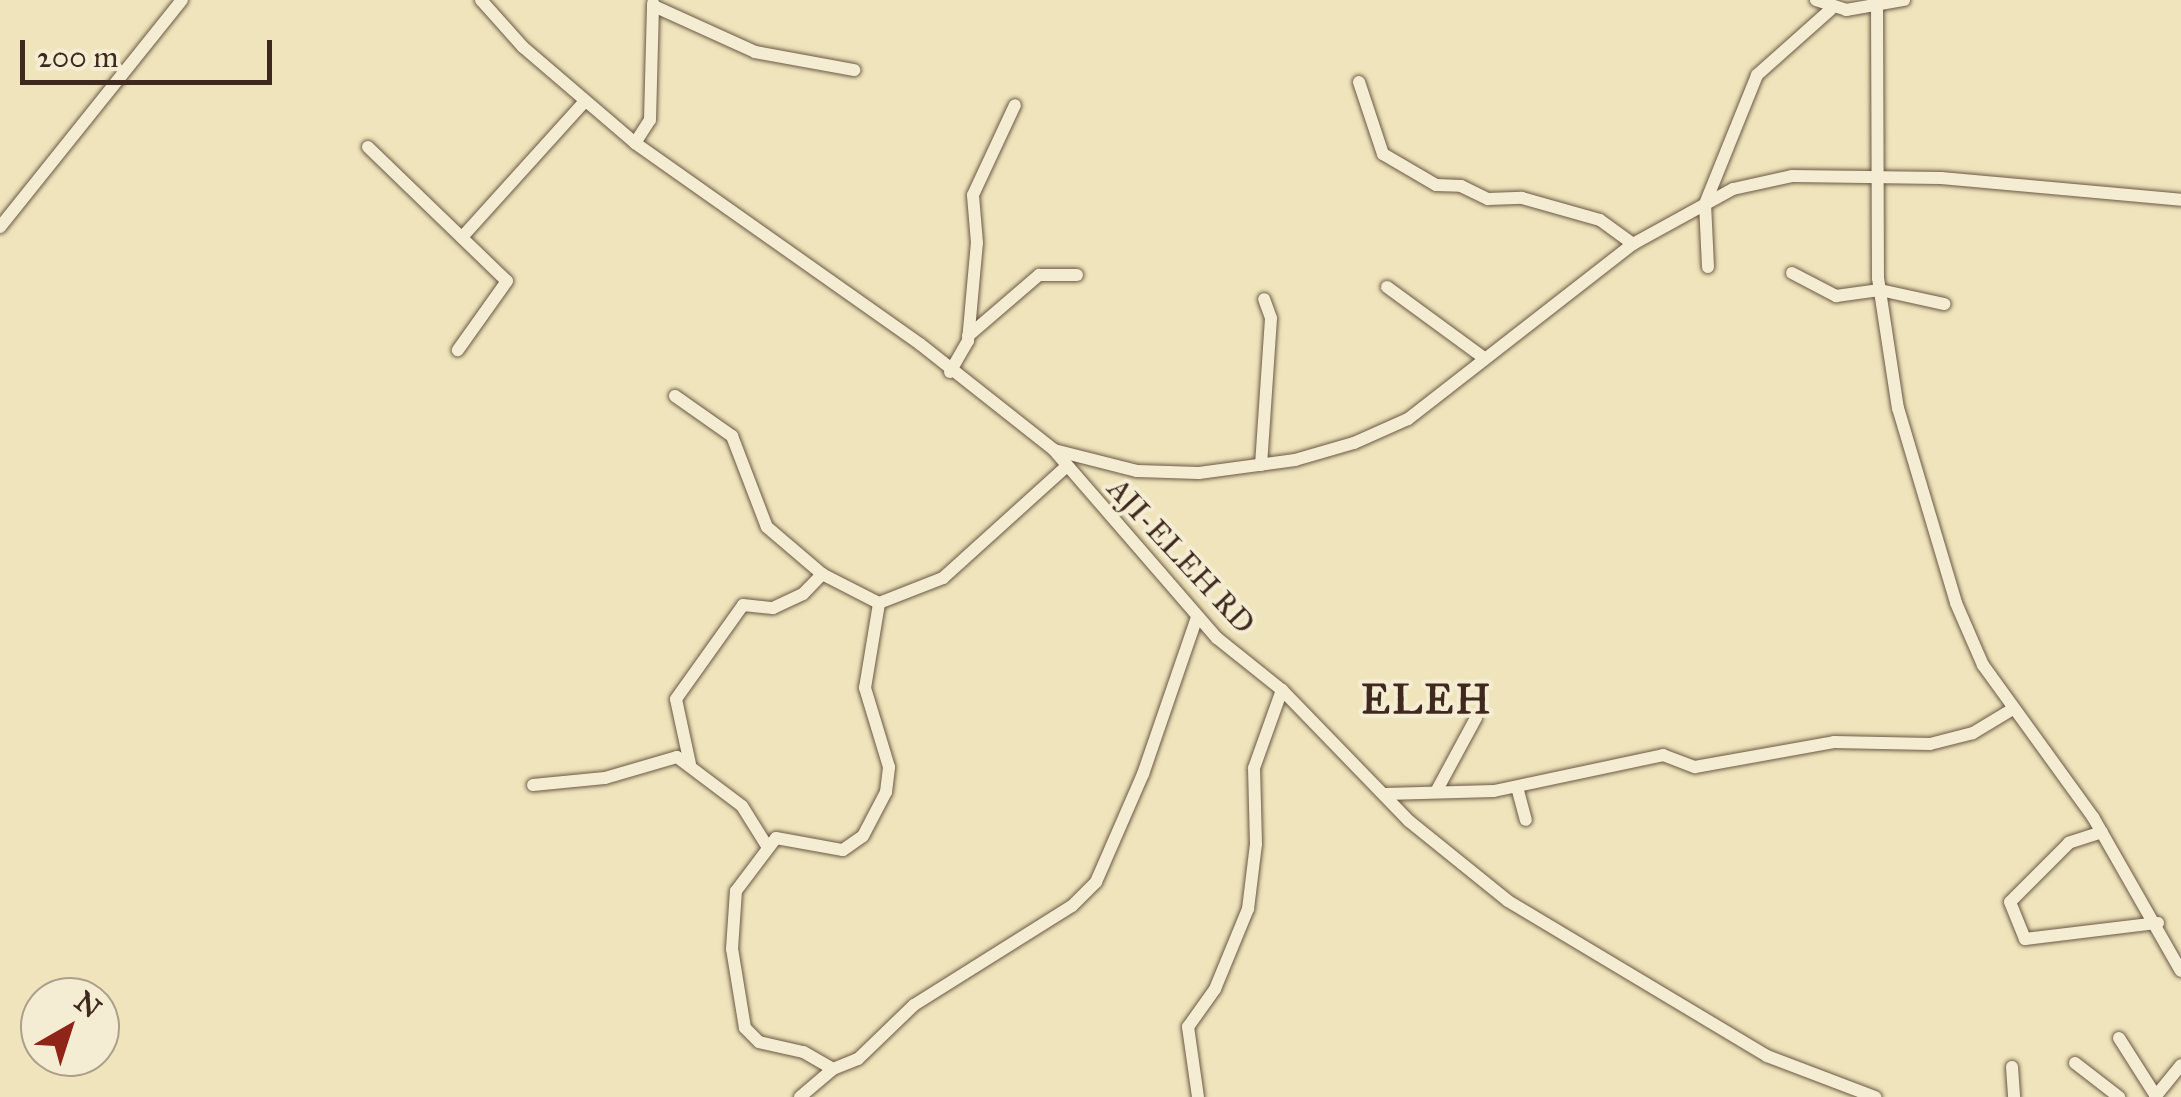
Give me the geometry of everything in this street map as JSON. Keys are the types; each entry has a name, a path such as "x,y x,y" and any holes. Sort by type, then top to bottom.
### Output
{"street":[{"path":"0,227 182,0"},
{"name":"AJI-ELEH RD","path":"481,0 584,102 635,144 1054,450 1196,617 1282,690 1385,794 1508,901 1767,1056 1875,1097"},
{"path":"1816,0 1830,8 1904,0"},
{"path":"635,144 650,120 648,72 654,4 755,52 854,70"},
{"path":"1876,4 1880,290 1898,408 1956,603 1983,665 2102,832 2158,922 2181,971"},
{"path":"1708,267 1705,204 1757,75 1830,8"},
{"path":"1360,82 1383,154 1436,186 1461,186 1488,198 1522,198 1600,220 1634,244"},
{"path":"464,235 584,102"},
{"path":"950,372 968,336 976,243 973,195 1015,104"},
{"path":"368,148 464,235 507,281 458,350"},
{"path":"1054,450 1138,471 1261,465 1354,443 1408,419 1634,244 1705,204 1792,176 1877,178 2181,200"},
{"path":"1792,273 1836,296 1880,290 1944,304"},
{"path":"968,336 1039,275 1077,275"},
{"path":"1387,288 1484,358"},
{"path":"1261,465 1271,318 1264,299"},
{"path":"674,396 732,436 767,527 822,574 879,603 942,578 1066,466"},
{"path":"690,764 676,699 686,676 744,605 773,608 804,594 822,574"},
{"path":"833,1069 803,1052 759,1042 740,1014 730,917 736,891 766,846 776,838 796,838 831,848 854,846 876,816 889,768 864,668 879,603"},
{"path":"800,1097 833,1069 858,1059 914,1005 1072,906 1096,882 1143,774 1196,617"},
{"path":"1198,1097 1188,1027 1214,989 1248,910 1256,844 1254,768 1282,690"},
{"path":"1385,794 1517,787 1663,755 1695,767 1834,742 1930,744 1972,733 2013,709"},
{"path":"1437,790 1476,718"},
{"path":"533,784 605,778 668,756 690,764 742,806 766,846"},
{"path":"1517,787 1526,820"},
{"path":"2102,832 2068,843 2010,902 2025,940 2158,922"},
{"path":"2119,1038 2156,1097 2181,1064"},
{"path":"2075,1063 2118,1097"},
{"path":"2012,1067 2014,1097"}],"district":[{"name":"ELEH","path":"1427,700"}]}
